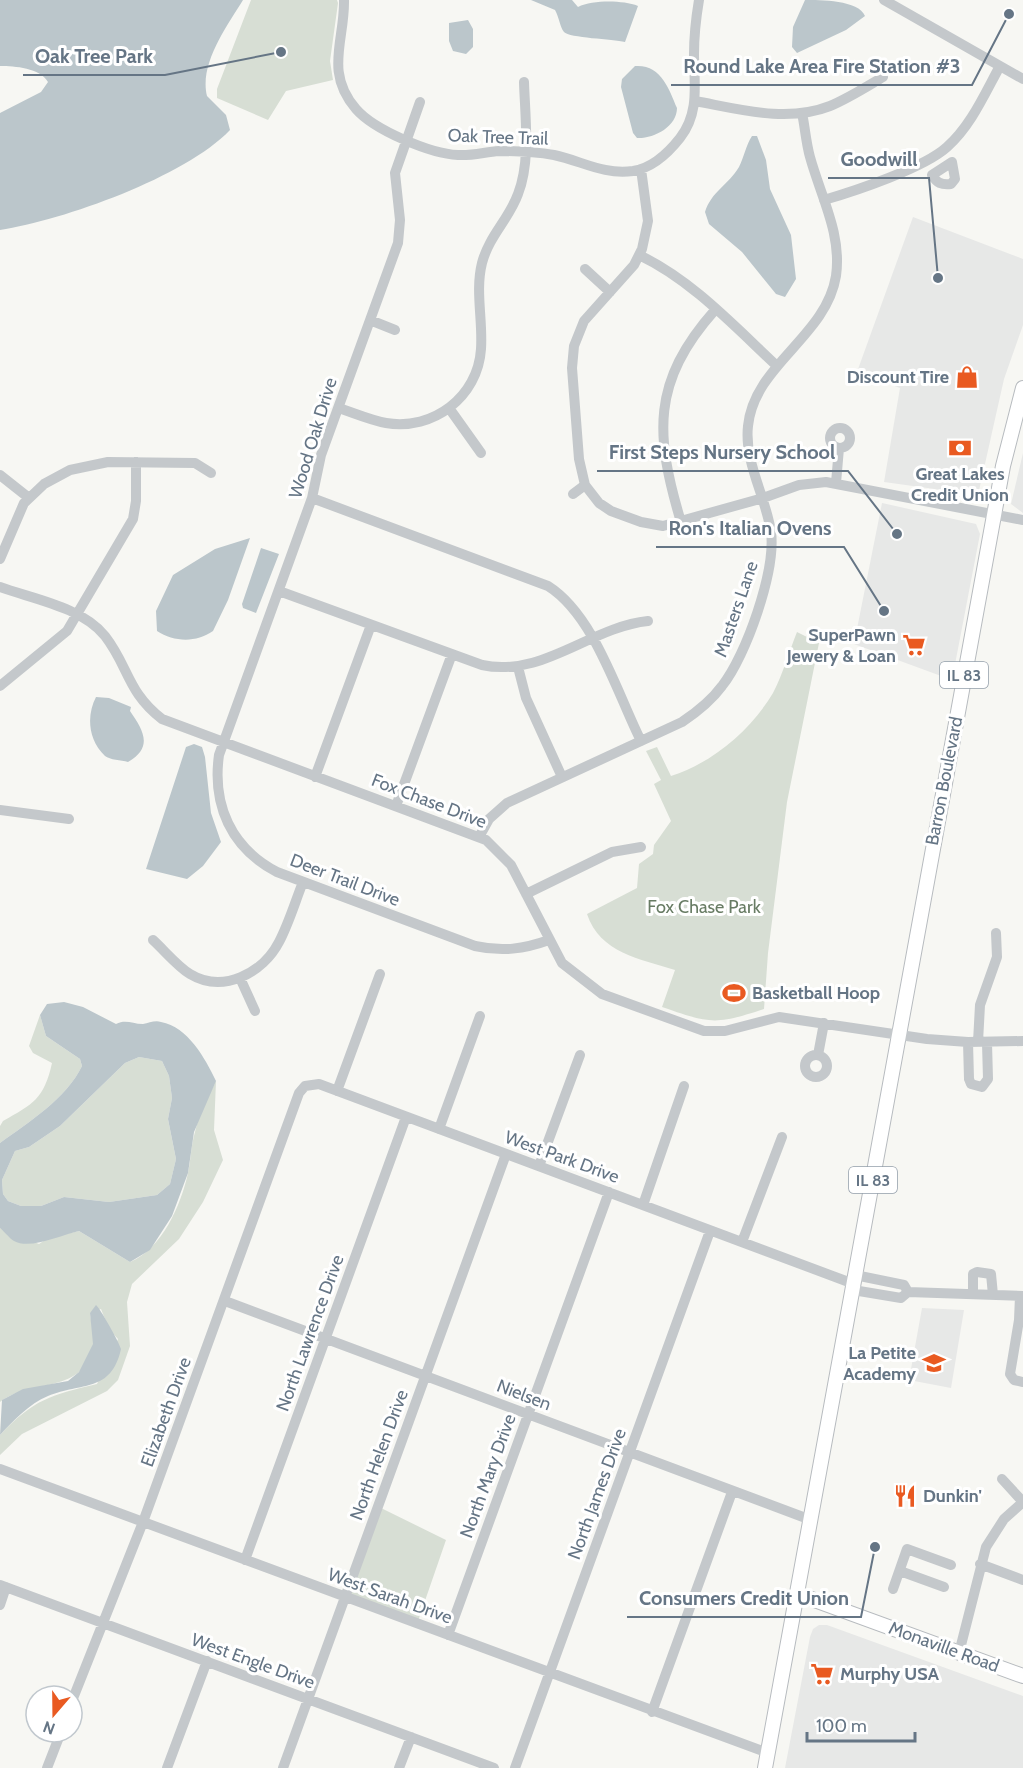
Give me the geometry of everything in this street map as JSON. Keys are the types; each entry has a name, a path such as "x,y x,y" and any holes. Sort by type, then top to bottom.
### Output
{"main road":[{"name":"Barron Boulevard","path":"899,1035 910,963 1003,466 1023,388"},
{"name":"IL 83","path":"765,1768 899,1035"},
{"name":"Monaville Road","path":"798,1594 1023,1676"}],"street":[{"name":"Oak Tree Trail","path":"344,0 344,15 336,59 346,93 356,109 369,120 407,140 450,154 525,152 554,155 604,171 641,169 668,152 682,135 695,101 694,31 699,0"},
{"path":"884,0 1023,79"},
{"path":"824,200 935,156 954,140 972,117 1000,66"},
{"path":"695,101 763,113 802,113 828,106 884,77"},
{"path":"339,408 375,420 401,424 426,420 449,408 469,388 479,362 479,276 495,231 517,197 524,175 525,81"},
{"name":"Wood Oak Drive","path":"224,743 312,498 321,455 398,243 400,220 394,182 420,102"},
{"name":"Masters Lane","path":"479,837 489,819 507,803 682,722 698,711 723,685 732,671 769,573 771,534 749,453 747,426 757,396 777,366 820,316 835,278 837,245 809,155 802,113"},
{"path":"935,156 943,167"},
{"path":"641,169 648,221 639,255 634,265 584,321 573,357 579,459 585,485 599,503 611,511 652,525 681,522 799,485 836,483 1023,520"},
{"path":"639,255 680,278 777,366"},
{"path":"585,269 610,292"},
{"path":"681,522 664,457 665,406 681,356 699,327 715,310"},
{"path":"370,320 395,330"},
{"path":"449,408 481,453"},
{"path":"836,483 839,448"},
{"path":"0,686 60,638 77,616 133,519 136,501 136,462"},
{"path":"0,559 17,515 29,498 59,474 80,466 136,462 195,463 212,473"},
{"path":"0,475 29,498"},
{"path":"573,494 585,485"},
{"path":"312,498 548,586 578,612 641,741"},
{"name":"Fox Chase Drive","path":"0,587 77,616 104,635 136,694 146,707 162,720 479,837 504,855 562,963 591,987 694,1028 725,1031 779,1017 899,1035 978,1042 1023,1041"},
{"path":"279,591 492,667 530,665 630,623 648,621"},
{"path":"315,777 371,625"},
{"path":"396,806 452,654"},
{"path":"518,667 526,698 562,777"},
{"name":"Deer Trail Drive","path":"224,743 219,755 216,786 222,813 229,828 255,859 276,872 485,948 518,949 549,940"},
{"path":"0,810 69,819"},
{"path":"526,894 612,852 641,847"},
{"path":"153,940 186,971 200,979 222,983 240,978 260,966 278,944 303,882"},
{"path":"978,1042 980,1005 997,957 996,933"},
{"path":"337,1091 380,974"},
{"path":"240,978 255,1011"},
{"path":"439,1129 480,1016"},
{"path":"818,1055 824,1023"},
{"path":"539,1166 580,1055"},
{"name":"West Park Drive","path":"285,1131 299,1093 305,1086 319,1084 854,1283 901,1298 908,1292 973,1294"},
{"path":"643,1205 684,1086"},
{"name":"North Lawrence Drive","path":"245,1560 406,1117"},
{"name":"Elizabeth Drive","path":"79,1684 143,1522 285,1131"},
{"path":"742,1242 782,1137"},
{"name":"North Helen Drive","path":"283,1768 506,1154"},
{"name":"North Mary Drive","path":"448,1635 609,1192"},
{"name":"North James Drive","path":"515,1768 710,1231"},
{"path":"993,1295 991,1274 977,1272 973,1274 973,1294 993,1295 1022,1296 1019,1346 1010,1374 1014,1380 1023,1382"},
{"name":"Nielsen","path":"225,1301 528,1414 628,1454 811,1520"},
{"name":"West Sarah Drive","path":"0,1469 549,1674 768,1753"},
{"path":"959,1653 980,1564 994,1531 1023,1502 1002,1479"},
{"path":"652,1712 732,1492"},
{"path":"893,1589 908,1549 951,1565"},
{"path":"980,1564 1023,1580"},
{"path":"900,1571 944,1587"},
{"path":"0,1605 3,1586"},
{"name":"West Engle Drive","path":"3,1586 494,1768"},
{"path":"167,1768 207,1661"},
{"path":"399,1768 411,1737"},
{"path":"47,1768 56,1744"}],"shaded area":[{"path":"0,0 243,0 222,33 207,71 207,96 226,115 230,130 184,164 122,194 57,217 0,230 0,113 41,92 48,82 33,71 20,67 0,66"},
{"path":"531,0 572,0 578,7 591,3 608,2 638,6 625,42 568,34 564,32 555,10"},
{"path":"805,0 847,4 861,11 865,16 846,30 797,53 792,47 793,27"},
{"path":"468,20 473,29 473,47 466,54 453,51 449,41 449,23"},
{"path":"635,66 644,66 658,73 677,108 676,115 669,126 657,134 643,138 637,138 633,133 621,87 622,79"},
{"path":"752,136 757,136 766,160 770,189 791,235 796,279 785,297 776,294 742,252 709,224 705,212 711,199 739,167"},
{"path":"913,217 1023,259 1023,325 1004,379 978,495 884,482 900,388 857,372"},
{"path":"1023,453 1023,513 1011,504"},
{"path":"882,503 976,524 980,534 952,680 854,644"},
{"path":"250,538 228,600 213,631 199,638 185,640 157,631 156,611 173,575 215,549"},
{"path":"261,548 279,554 256,613 243,608 242,604"},
{"path":"96,697 109,698 131,707 130,711 144,738 141,750 128,762 105,756 95,742 90,719"},
{"path":"194,744 202,747 205,757 211,813 221,842 203,866 187,879 146,869 186,747"},
{"path":"64,1002 83,1007 116,1024 126,1022 143,1024 156,1021 171,1025 194,1045 216,1081 194,1132 188,1173 172,1216 150,1250 130,1262 79,1231 28,1244 14,1241 0,1228 0,1143 57,1099 67,1089 82,1066 80,1059 46,1036 40,1015 47,1004","holes":["139,1057 162,1061 169,1076 172,1098 168,1119 176,1159 170,1184 157,1195 109,1202 64,1197 41,1206 21,1206 8,1201 3,1194 2,1180 15,1151 29,1147 60,1126 125,1063"]},
{"path":"96,1305 121,1349 110,1373 94,1384 41,1399 22,1413 0,1435 2,1400 23,1389 68,1381 79,1372 93,1344 90,1313"},
{"name":"La Petite Academy","path":"922,1308 964,1310 951,1388 909,1380"},
{"path":"819,1625 827,1625 1023,1696 1023,1768 785,1768 810,1637 813,1629"}],"green space":[{"path":"251,0 337,0 338,3 330,61 333,80 286,91 268,120 217,98 217,89"},
{"name":"Fox Chase Park","path":"797,632 819,643 787,802 768,953 764,1009 723,1020 692,1017 662,1007 675,970 635,958 611,946 601,938 587,914 637,888 639,864 653,854 654,845 671,821 654,784 661,780 646,751 657,747 671,776 701,763 729,744 754,720 773,693"},
{"path":"40,1015 46,1036 80,1059 82,1066 67,1089 57,1099 0,1143 0,1126 3,1121 36,1099 49,1075 52,1063 33,1053 29,1046"},
{"path":"139,1057 162,1061 169,1076 172,1098 168,1119 176,1159 170,1184 157,1195 109,1202 64,1197 41,1206 21,1206 8,1201 3,1194 2,1180 15,1151 29,1147 60,1126 125,1063"},
{"path":"216,1081 214,1130 223,1160 203,1202 179,1239 132,1284 127,1302 130,1346 118,1380 107,1391 22,1434 0,1455 0,1435 23,1413 55,1395 97,1384 118,1339 109,1329 101,1309 90,1313 93,1345 88,1361 79,1372 68,1379 26,1390 0,1402 0,1228 39,1244 48,1238 79,1231 130,1262 141,1256 161,1237 175,1212 185,1185 197,1125"},
{"path":"381,1508 446,1540 418,1621 348,1596"}],"place":[{"name":"Round Lake Area Fire Station #3","path":"1009,14"},
{"name":"Oak Tree Park","path":"281,52"},
{"name":"Goodwill","path":"938,278"},
{"name":"Discount Tire","path":"967,377"},
{"name":"Great Lakes Credit Union","path":"960,448"},
{"name":"First Steps Nursery School","path":"897,534"},
{"name":"Ron's Italian Ovens","path":"884,611"},
{"name":"SuperPawn Jewery & Loan","path":"914,645"},
{"name":"Basketball Hoop","path":"734,993"},
{"name":"La Petite Academy","path":"934,1363"},
{"name":"Dunkin'","path":"905,1496"},
{"name":"Consumers Credit Union","path":"875,1547"},
{"name":"Murphy USA","path":"822,1674"}]}
